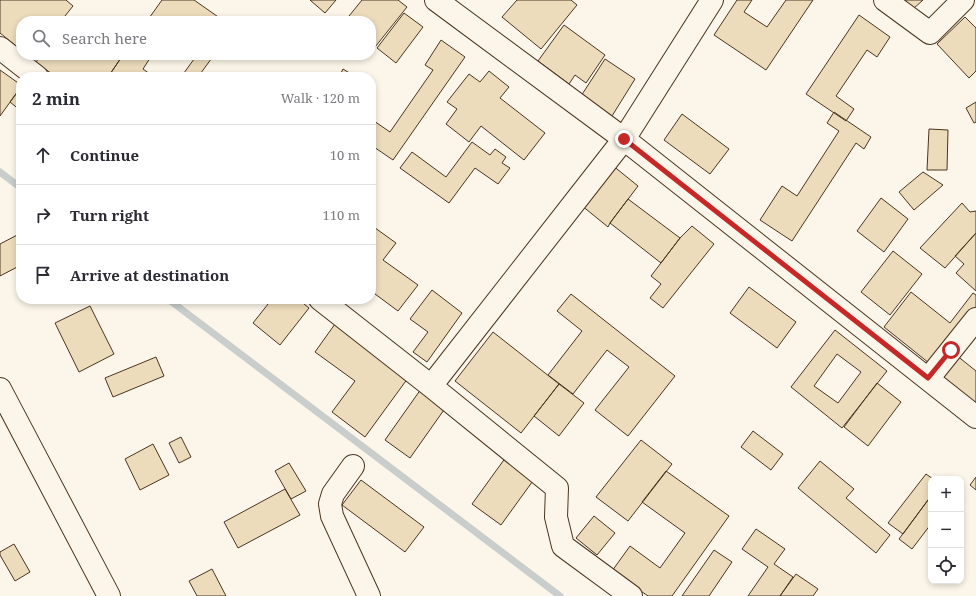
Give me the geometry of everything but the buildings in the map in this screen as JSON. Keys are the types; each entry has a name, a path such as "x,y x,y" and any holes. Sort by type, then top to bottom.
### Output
{"street":[{"path":"436,0 624,139 976,417"},
{"path":"431,386 624,139 712,0"},
{"path":"885,0 930,33 963,0"},
{"path":"0,48 31,72"},
{"path":"326,304 557,488 556,517 563,546 631,596"},
{"path":"928,378 976,319"},
{"path":"0,389 109,596"},
{"path":"353,466 333,494 330,504 332,516 369,596"}],"waterway":[{"path":"0,172 16,184"},
{"path":"175,304 560,596"}],"route":[{"path":"624,139 928,378 951,350"}]}
